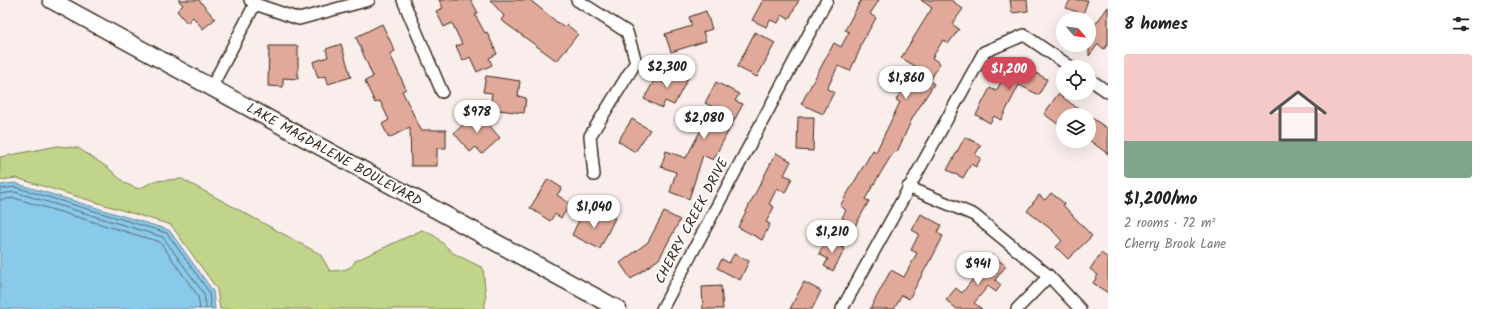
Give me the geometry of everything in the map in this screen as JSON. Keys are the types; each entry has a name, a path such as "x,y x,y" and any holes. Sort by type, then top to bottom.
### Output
{"street":[{"name":"LAKE MAGDALENE BOULEVARD","path":"51,0 618,309"},
{"path":"211,88 252,2 299,19 369,0"},
{"path":"403,0 442,92"},
{"path":"577,0 627,32 636,62 590,136 594,176"},
{"name":"CHERRY CREEK DRIVE","path":"662,309 827,0"},
{"path":"842,309 908,187 984,52 1024,35 1061,60"},
{"path":"1096,83 1107,89"},
{"path":"908,187 974,215 1049,276 1080,309"},
{"path":"1017,309 1049,276"}],"green space":[{"path":"58,146 78,148 107,167 126,184 139,189 154,181 182,179 320,254 330,271 351,267 355,261 422,230 435,236 453,253 483,268 486,299 484,309 220,309 217,289 171,225 16,178 0,180 0,157"}],"water":[{"path":"15,183 169,230 213,291 215,309 0,309 0,185"}],"building":[{"path":"178,0 199,0 215,19 203,29 193,17 187,23 177,11 183,5"},
{"path":"439,0 471,0 478,13 475,15 485,33 487,32 497,54 489,58 492,65 477,72 470,57 463,61 456,46 462,44 452,23 444,27 436,11 443,8"},
{"path":"490,0 530,0 563,27 566,24 578,34 557,61 501,20 504,16"},
{"path":"763,0 799,0 789,19 782,15 778,23 770,20 766,27 752,20"},
{"path":"861,0 879,0 870,14 876,18 860,46 861,47 850,71 838,66 827,89 834,92 823,114 801,104 834,43 841,47 849,32 845,30"},
{"path":"921,0 951,0 963,9 952,24 959,29 948,44 943,40 932,58 940,63 930,81 934,84 913,117 897,152 894,151 865,199 869,201 855,226 842,218 846,210 840,206 873,150 876,152 900,102 896,100 917,67 901,58 932,8"},
{"path":"1010,0 1027,0 1028,11 1012,13"},
{"path":"1070,0 1088,0 1084,12 1077,12 1066,8"},
{"path":"1108,7 1108,44 1104,49 1098,44 1096,47 1096,23"},
{"path":"706,11 712,29 703,32 706,41 671,52 665,34 692,26 689,17"},
{"path":"382,24 395,51 390,54 406,89 402,91 421,130 446,130 446,148 437,148 437,166 411,166 410,127 389,138 382,124 389,120 380,101 375,103 365,81 373,77 356,37"},
{"path":"755,32 775,43 757,77 737,67"},
{"path":"341,44 351,77 328,84 326,76 318,78 313,62 328,57 326,49"},
{"path":"269,46 298,46 298,79 283,78 283,87 268,86"},
{"path":"1013,61 1047,79 1039,95 1019,85 1001,120 994,116 990,123 976,115 990,88 996,91"},
{"path":"672,67 689,76 674,105 665,101 662,108 644,99 656,77 664,82"},
{"path":"486,76 520,81 518,96 526,98 524,113 490,109 492,93 483,92"},
{"path":"716,82 739,94 735,101 743,104 713,160 703,155 689,199 670,192 676,172 661,167 666,151 686,158 713,107 705,103"},
{"path":"1056,97 1056,100 1066,100 1077,108 1056,108 1056,123 1044,114"},
{"path":"478,112 500,138 482,154 476,147 470,152 454,133"},
{"path":"798,117 814,117 813,151 797,150"},
{"path":"632,119 650,130 635,152 618,141"},
{"path":"1096,121 1108,129 1108,154 1096,145"},
{"path":"965,137 981,145 975,155 981,158 976,167 971,164 963,178 947,170"},
{"path":"776,153 791,161 784,175 792,178 785,193 777,188 769,204 774,207 766,222 770,224 762,240 738,227"},
{"path":"548,179 562,188 557,195 571,204 561,218 555,214 550,221 530,208"},
{"path":"1051,193 1064,203 1063,205 1092,236 1068,259 1056,247 1062,241 1052,230 1027,211 1039,195 1045,200"},
{"path":"601,211 615,218 600,249 572,235 583,212 597,218"},
{"path":"664,212 680,220 659,259 631,279 620,263 648,242"},
{"path":"921,214 941,225 937,233 943,236 931,260 909,299 902,295 894,309 870,309 891,270 904,277 917,253 911,250 919,234 912,230"},
{"path":"827,239 845,249 833,271 824,266 828,259 819,254"},
{"path":"1101,253 1108,258 1108,293 1093,283 1098,275 1090,269"},
{"path":"734,254 749,261 740,280 717,268 722,259 729,263"},
{"path":"992,255 1006,266 995,280 1001,285 996,292 988,286 974,303 982,309 957,309 946,300 956,288 962,293"},
{"path":"804,282 821,291 812,309 790,309"},
{"path":"721,286 723,309 703,309 702,287"}]}
